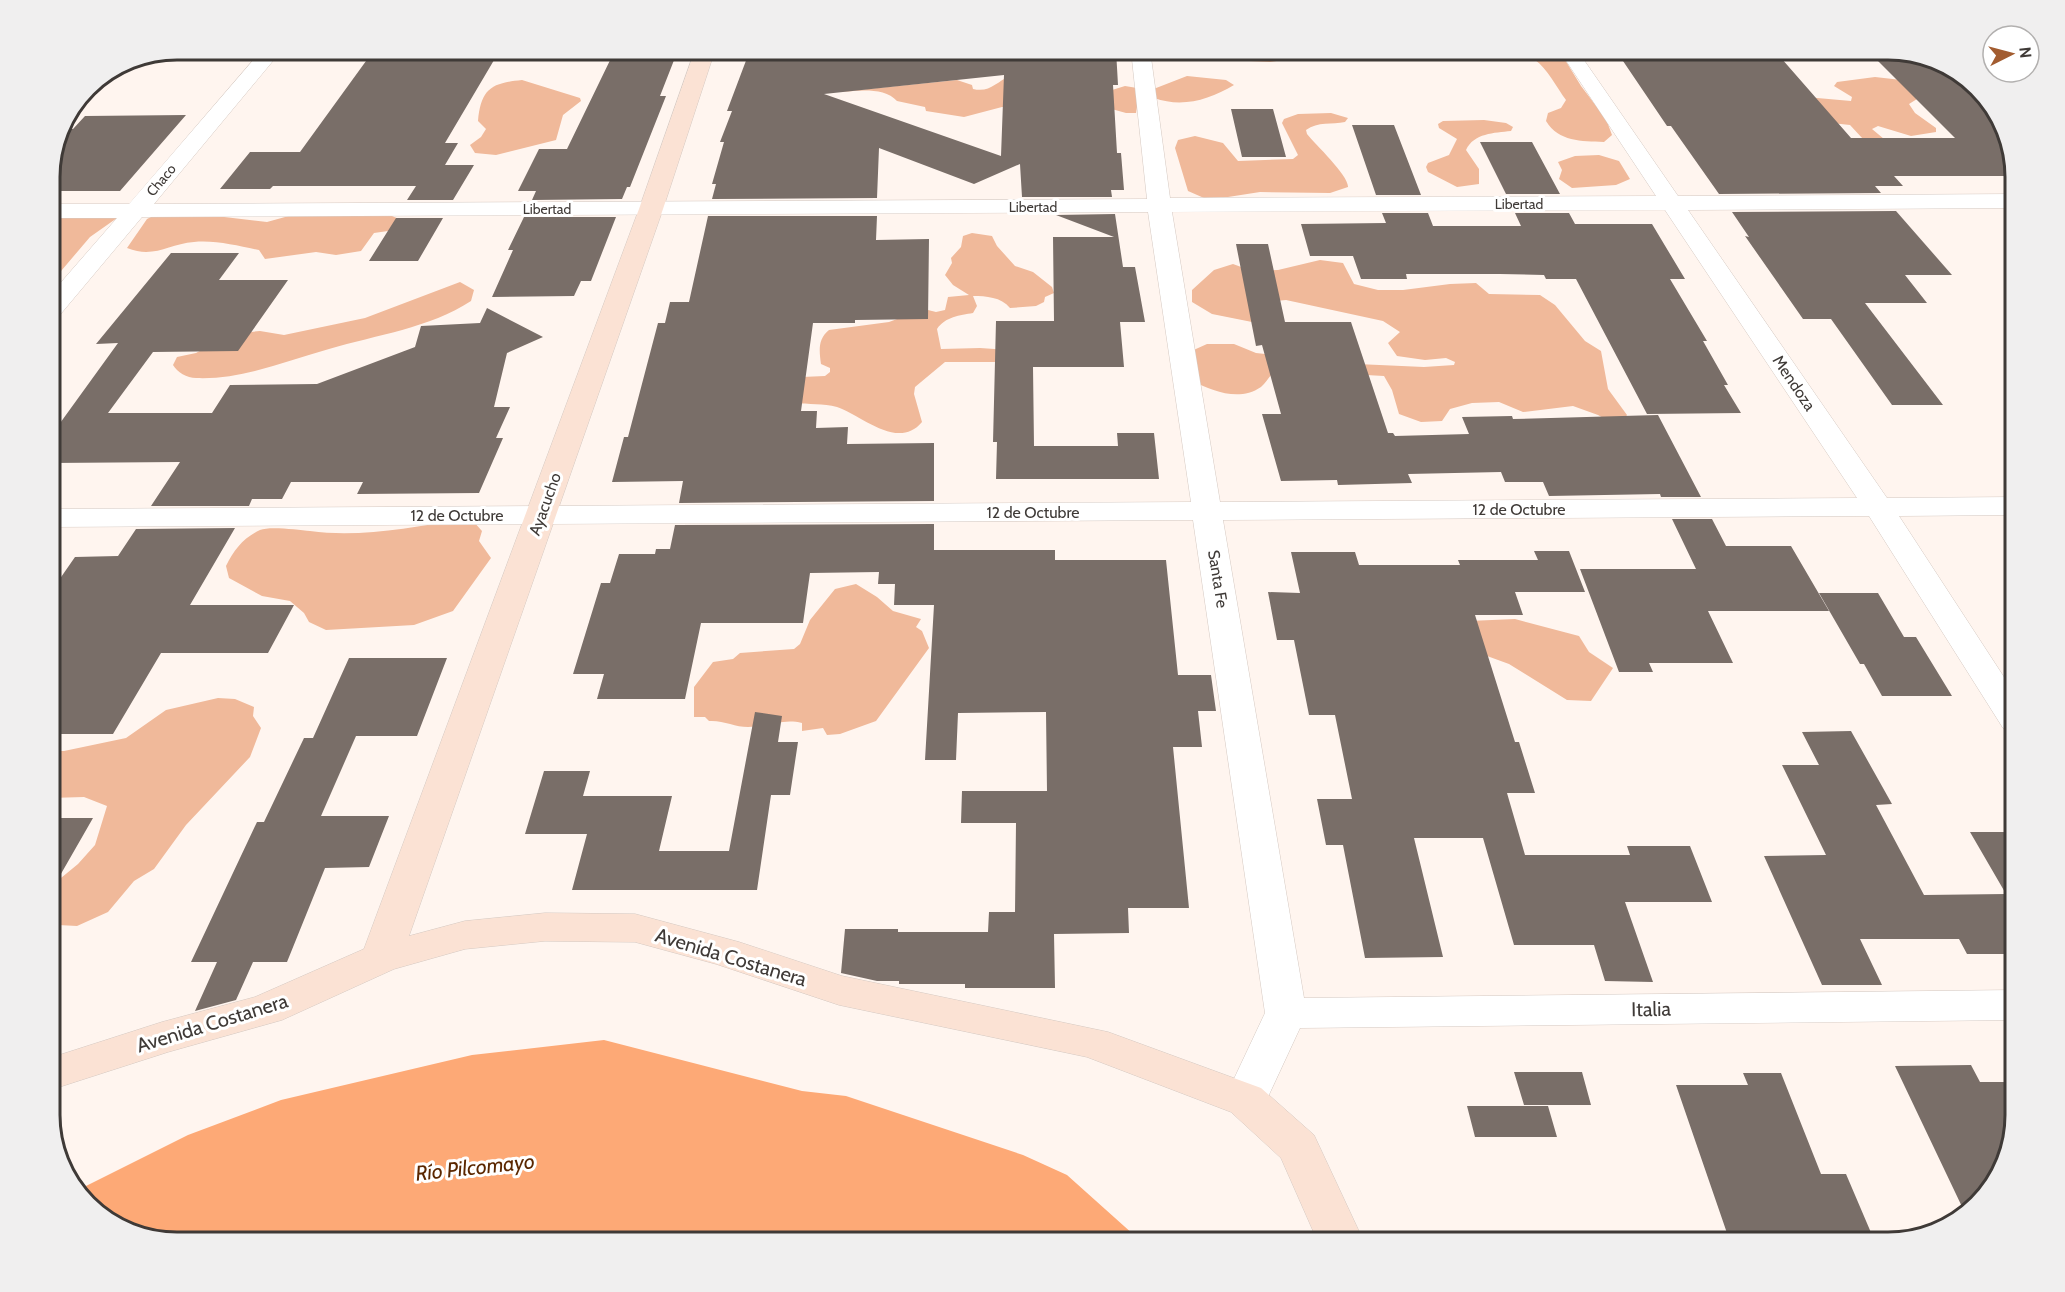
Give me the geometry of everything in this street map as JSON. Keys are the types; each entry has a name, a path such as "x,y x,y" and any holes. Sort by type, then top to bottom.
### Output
{"street":[{"name":"Chaco","path":"60,299 263,60"},
{"name":"Ayacucho","path":"381,958 651,209 702,60"},
{"name":"Santa Fe","path":"1141,60 1159,206 1286,1013"},
{"name":"Mendoza","path":"1575,60 1878,507 2005,703"},
{"name":"Libertad","path":"60,211 2005,201"},
{"name":"12 de Octubre","path":"60,518 2005,506"},
{"name":"Avenida Costanera","path":"60,1071 162,1038 267,1010 381,958 465,935 545,927 635,928 726,952 839,990 1093,1043 1246,1100 1298,1147 1336,1232"},
{"name":"Italia","path":"1286,1013 2005,1005"},
{"path":"1246,1100 1286,1013"}],"shaded area":[{"path":"1247,60 1283,60 1270,62"},
{"path":"1535,60 1565,60 1606,119 1612,135 1604,142 1579,140 1564,137 1551,128 1546,121 1548,113 1561,108 1566,100 1548,73"},
{"path":"1010,76 1112,90 1125,86 1137,88 1136,113 1108,108 1002,107 964,117 926,111 925,107 897,101 877,91 838,92 957,80 972,85 973,89 984,90"},
{"path":"1187,76 1226,80 1234,85 1215,95 1195,101 1175,102 1154,98 1151,90"},
{"path":"1875,77 1919,82 1917,99 1909,104 1915,113 1936,128 1936,132 1911,136 1878,126 1872,129 1884,139 1863,139 1850,125 1813,121 1806,97 1851,101 1852,97 1834,86 1837,82"},
{"path":"522,80 580,98 581,101 563,115 556,140 496,155 475,153 470,145 481,137 486,129 478,121 479,110 485,95 502,83"},
{"path":"1331,113 1348,118 1345,122 1320,124 1306,130 1343,176 1348,187 1330,193 1260,192 1204,198 1188,191 1175,148 1178,140 1195,136 1223,143 1238,161 1293,159 1298,155 1282,123 1284,119 1298,114"},
{"path":"1484,120 1506,123 1513,127 1511,131 1479,137 1466,150 1479,169 1479,184 1457,187 1428,172 1426,167 1428,163 1449,155 1457,139 1439,128 1438,124 1443,121"},
{"path":"1599,155 1619,161 1630,179 1616,185 1572,188 1559,179 1562,170 1558,162 1575,156"},
{"path":"60,205 93,205 117,218 90,237 60,272"},
{"path":"314,209 362,209 385,213 406,224 402,229 374,233 361,251 336,255 316,252 265,259 259,250 210,242 185,243 145,252 127,248 147,219 165,210 267,222"},
{"path":"972,233 992,236 997,246 1015,266 1033,272 1052,287 1054,293 1045,297 1044,302 1036,306 1010,308 998,299 973,296 977,306 973,313 948,319 937,329 941,349 1009,350 1002,362 945,362 915,387 914,394 922,422 912,430 902,433 879,428 837,407 794,403 802,377 825,376 830,372 830,368 821,364 820,354 821,341 829,330 889,322 924,309 936,312 945,310 948,297 969,295 953,285 945,275 952,263 951,258 961,247 963,236"},
{"path":"1320,260 1343,263 1354,284 1378,290 1476,283 1489,294 1540,295 1555,305 1585,341 1601,351 1608,389 1627,415 1619,427 1598,415 1573,406 1523,412 1499,402 1472,403 1450,409 1442,421 1421,422 1399,414 1392,390 1384,376 1277,370 1261,387 1244,394 1217,391 1192,381 1187,353 1207,344 1234,344 1256,353 1357,364 1424,367 1454,365 1455,362 1446,358 1425,360 1397,356 1388,343 1400,332 1383,321 1286,300 1264,302 1252,322 1212,314 1192,302 1192,290 1214,270 1233,264 1252,271 1278,270"},
{"path":"460,282 474,290 471,301 438,318 402,330 230,376 193,378 183,374 173,365 177,357 196,353 231,334 260,331 284,335 365,318"},
{"path":"461,520 473,521 482,531 479,541 491,558 453,611 414,625 326,630 309,622 304,613 290,601 262,596 229,578 226,566 244,541 260,530 270,528 348,533"},
{"path":"856,584 877,597 893,611 921,619 916,627 922,631 929,648 876,721 840,734 827,735 823,728 802,731 802,723 795,722 748,727 709,721 705,717 694,717 694,687 713,662 733,659 740,653 794,649 800,644 810,620 835,589"},
{"path":"1515,619 1579,636 1589,652 1613,668 1591,701 1567,700 1509,664 1435,637 1469,621"},
{"path":"218,698 235,699 254,707 253,716 261,728 250,757 186,825 154,869 134,881 108,912 77,926 60,925 60,879 78,864 95,845 107,806 84,797 60,798 60,751 126,738 166,710"}],"water":[{"name":"Río Pilcomayo","path":"604,1040 802,1091 846,1096 1023,1155 1067,1175 1131,1232 177,1232 147,1228 132,1223 106,1208 85,1187 188,1135 281,1100 472,1055"}],"building":[{"path":"367,60 494,60 445,143 458,143 445,165 474,165 453,200 407,200 416,186 273,186 270,189 220,189 250,152 300,152"},
{"path":"610,60 674,60 660,96 666,96 630,187 627,187 622,199 532,200 536,191 518,191 539,149 567,149"},
{"path":"746,60 1117,60 1118,85 1113,85 1117,153 1121,153 1124,190 1111,190 1112,197 1022,197 1020,164 974,184 879,148 877,198 712,199 716,184 712,184 724,142 720,142 732,111 727,111","holes":["1004,75 1001,156 824,94"]},
{"path":"1783,60 1851,138 1955,138 1877,60 1903,61 1933,69 1959,84 1985,112 1999,140 2005,176 1894,176 1903,186 1875,186 1881,193 1719,194 1671,126 1667,126 1623,61"},
{"path":"1231,109 1273,109 1286,157 1242,157"},
{"path":"186,115 120,191 60,191 61,162 69,132 85,116"},
{"path":"1352,125 1394,125 1421,195 1376,195"},
{"path":"1480,142 1532,142 1560,194 1506,194"},
{"path":"1896,211 1952,275 1905,275 1927,303 1865,303 1943,405 1892,405 1831,319 1803,319 1745,236 1749,237 1732,212"},
{"path":"1382,213 1428,213 1433,226 1521,226 1515,213 1569,213 1575,224 1652,224 1685,279 1670,279 1707,341 1703,341 1728,385 1724,385 1741,413 1647,414 1576,279 1546,279 1544,275 1406,274 1407,279 1361,279 1353,256 1310,256 1301,224 1386,223"},
{"path":"1115,214 1123,267 1135,267 1145,322 1120,322 1124,367 1033,367 1034,446 1118,446 1117,433 1154,433 1159,479 996,479 997,442 993,442 996,321 1054,321 1053,237 1114,237 1056,215"},
{"path":"708,216 877,216 876,240 929,239 928,319 813,323 801,411 817,411 816,428 848,427 847,444 934,443 934,501 679,503 683,481 612,482 624,437 628,437 658,323 665,323 670,302 689,302"},
{"path":"524,217 616,217 591,281 581,281 574,296 492,297 513,250 508,250"},
{"path":"396,218 443,218 418,261 369,261"},
{"path":"1236,244 1268,244 1285,322 1351,322 1388,433 1393,433 1395,436 1469,434 1462,417 1512,416 1513,419 1658,415 1701,497 1661,497 1660,494 1549,496 1543,482 1505,482 1501,472 1408,474 1412,483 1338,485 1337,480 1281,481 1262,414 1281,414 1262,345 1256,346"},
{"path":"171,253 239,253 219,280 288,280 238,351 153,352 108,413 212,413 230,385 317,384 415,347 421,326 480,323 487,308 543,337 507,353 494,407 510,407 496,438 503,438 479,493 357,494 363,482 291,482 282,499 252,499 249,506 151,506 180,462 60,463 60,423 118,343 96,344"},
{"path":"1672,519 1712,519 1726,546 1791,546 1829,611 1708,611 1733,663 1649,663 1653,672 1619,672 1580,569 1696,569"},
{"path":"934,524 934,550 1055,550 1055,560 1166,560 1178,675 1211,675 1216,711 1198,711 1202,747 1173,747 1189,908 1128,908 1129,933 1054,934 1055,988 965,988 965,984 899,984 899,981 877,981 841,973 845,929 898,929 898,932 988,932 989,912 1015,912 1016,823 961,823 962,791 1047,791 1046,712 958,713 956,760 925,760 934,605 894,605 895,584 878,584 879,572 810,573 803,623 701,623 685,699 597,699 604,674 573,674 601,583 610,583 619,554 655,554 656,549 670,549 675,525"},
{"path":"235,528 190,605 294,605 268,653 161,653 113,734 60,734 60,579 75,557 118,556 136,529"},
{"path":"1534,551 1569,551 1585,592 1515,592 1523,615 1475,615 1515,742 1519,742 1535,793 1507,793 1525,855 1630,855 1627,846 1690,846 1712,902 1625,902 1653,982 1605,981 1594,945 1514,945 1483,838 1414,838 1443,957 1365,958 1343,845 1326,845 1317,799 1352,799 1335,715 1309,715 1294,640 1277,640 1268,592 1300,593 1291,552 1355,552 1359,565 1460,565 1458,560 1538,560"},
{"path":"1819,593 1878,593 1904,637 1916,637 1952,696 1882,696 1864,664 1860,664"},
{"path":"349,658 447,658 417,736 356,736 321,816 389,816 369,867 325,868 287,962 253,962 236,1000 195,1011 217,962 191,962 257,822 264,822 304,738 313,738"},
{"path":"755,712 782,716 778,742 798,742 790,795 771,795 757,890 572,890 587,834 525,834 544,771 590,771 583,796 672,796 659,851 729,851"},
{"path":"1851,731 1892,804 1876,805 1924,895 2005,894 2005,954 1967,954 1959,939 1860,939 1882,985 1822,985 1764,856 1826,855 1782,765 1819,765 1802,732"},
{"path":"60,818 93,818 60,876"},
{"path":"1970,832 2005,832 2005,892"},
{"path":"1971,1065 1980,1082 2005,1082 2004,1130 1996,1160 1981,1186 1962,1206 1895,1066"},
{"path":"1514,1072 1582,1072 1591,1105 1524,1105"},
{"path":"1743,1073 1781,1073 1821,1174 1846,1174 1871,1232 1727,1232 1676,1085 1748,1085"},
{"path":"1467,1106 1548,1106 1557,1137 1475,1137"}]}
